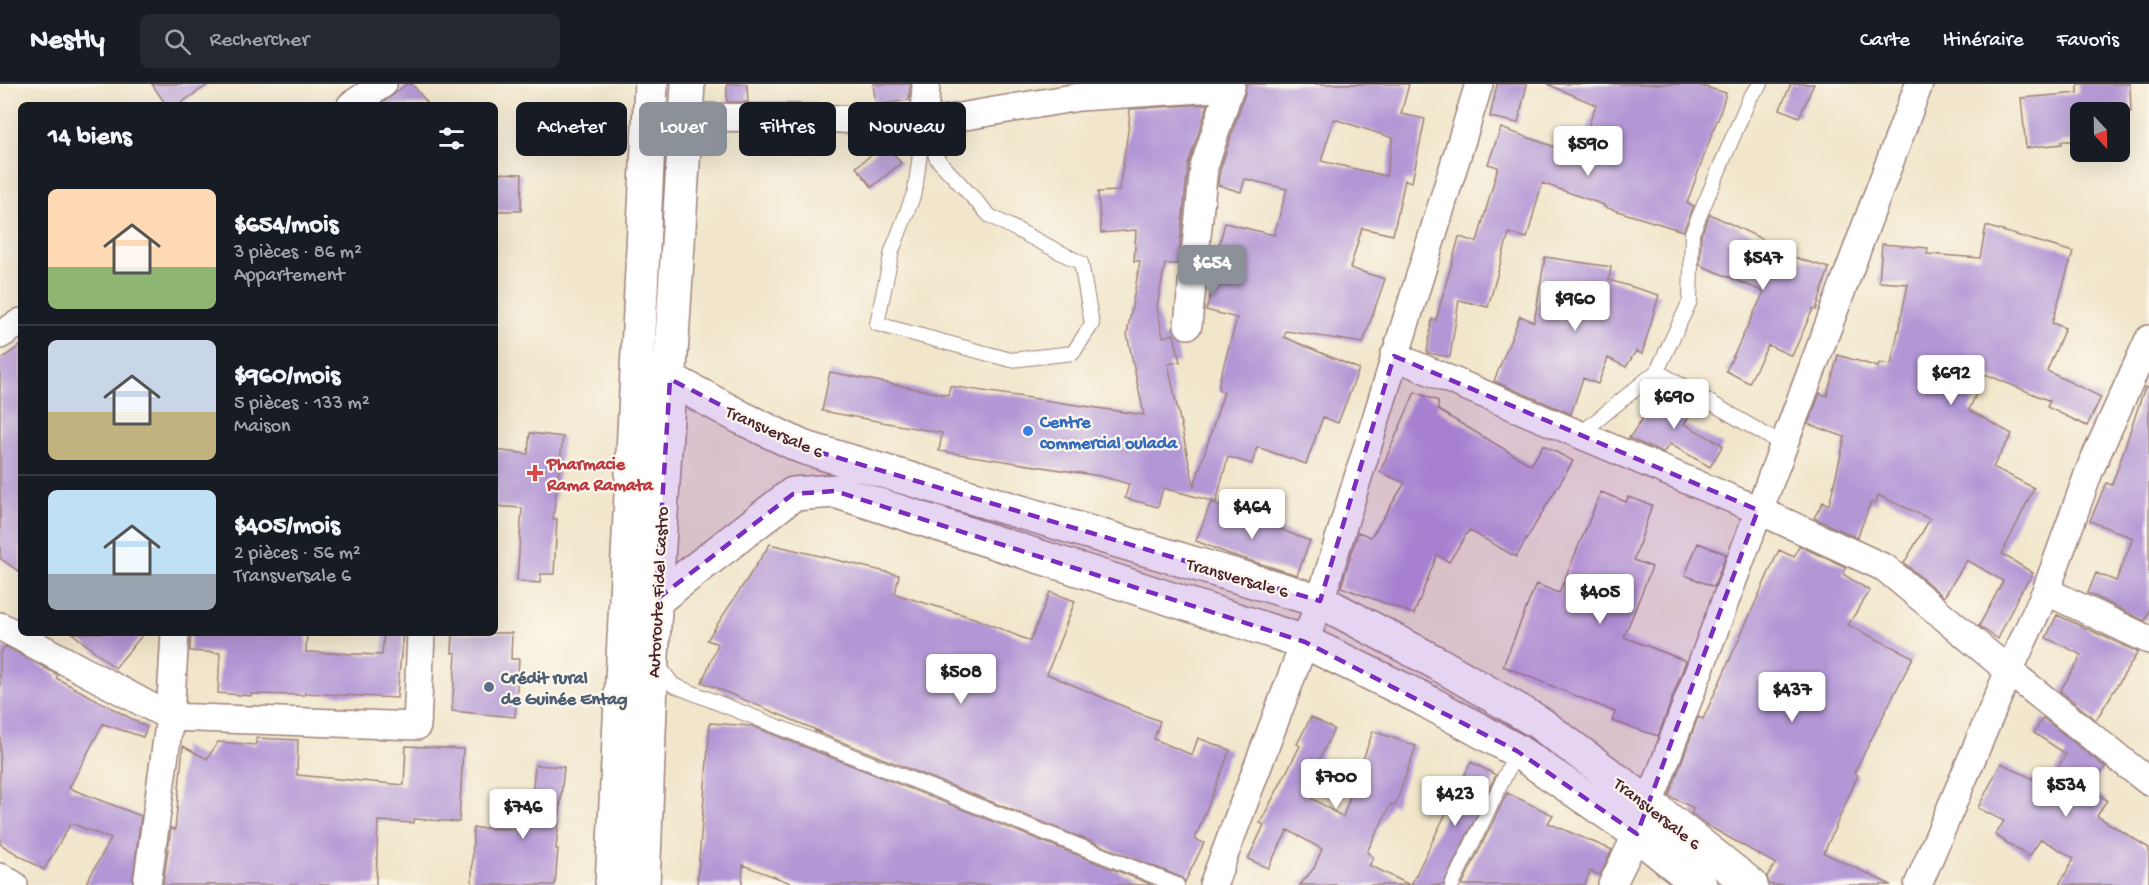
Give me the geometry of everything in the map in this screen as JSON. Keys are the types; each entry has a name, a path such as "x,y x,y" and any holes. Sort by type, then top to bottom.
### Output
{"main road":[{"name":"Autoroute Fidel Castro","path":"612,885 651,84"},
{"name":"Autoroute Fidel Castro","path":"687,102 688,84"},
{"name":"Autoroute Fidel Castro","path":"643,885 652,657 684,156"},
{"path":"635,377 670,379"},
{"name":"Transversale 6","path":"670,379 802,447 1320,601 1437,663 1538,722 1649,804 1751,885"},
{"name":"Transversale 6","path":"656,600 793,494 835,491 1305,642 1421,698 1517,751 1637,834 1700,885"}],"street":[{"path":"356,102 383,84"},
{"path":"925,102 926,84"},
{"path":"1213,885 1320,601 1479,84"},
{"path":"1612,885 1649,804 1919,84"},
{"path":"966,116 1079,97 1231,86 1204,167 1188,325"},
{"path":"727,117 848,119"},
{"path":"0,335 18,324"},
{"path":"1918,885 2009,671 2046,591 2090,469 2149,339"},
{"path":"1394,356 1758,510 1885,568 2009,671 2149,782"},
{"path":"2046,591 2149,640"},
{"path":"0,626 18,636"},
{"path":"19,636 170,717 417,726 421,636"},
{"path":"147,885 170,717 175,636"},
{"path":"0,877 14,885"}],"lane":[{"path":"1579,435 1657,371 1690,301 1692,233 1750,97 1761,84"},
{"path":"924,123 937,159 990,216 1081,263 1092,324 1073,353 1011,360 877,324 892,251 915,191 924,123"},
{"path":"1657,371 1783,445"},
{"path":"652,657 673,685 1177,885"},
{"path":"1452,885 1517,751"}],"highlighted area":[{"path":"1394,356 1758,510 1637,834 1517,751 1305,642 835,491 793,494 656,600 670,379 802,447 1320,601"}],"building":[{"path":"152,84 209,84 182,102 164,102"},
{"path":"407,84 412,84 427,102 384,102"},
{"path":"727,84 747,84 748,102 727,102"},
{"path":"873,84 910,84 909,100 876,102"},
{"path":"1246,84 1409,84 1401,114 1425,119 1412,182 1405,180 1393,235 1362,228 1350,268 1385,279 1363,343 1286,331 1284,337 1359,369 1338,423 1323,417 1306,464 1257,447 1252,464 1228,457 1216,502 1163,488 1158,507 1125,498 1129,484 1100,476 939,451 942,433 822,411 830,372 948,395 950,386 1144,415 1127,334 1140,261 1134,261 1136,230 1101,233 1098,192 1119,191 1130,109 1208,104 1188,165 1178,264 1165,264 1157,307 1163,337 1174,334 1180,362 1168,364 1194,486 1224,392 1219,391 1219,382 1237,318 1206,310 1220,265 1214,264 1225,223 1274,235 1287,189 1245,179 1241,192 1218,185 1220,170","holes":["1334,119 1393,138 1386,176 1321,161"]},
{"path":"1497,84 1527,84 1518,123 1490,117"},
{"path":"1547,84 1695,84 1726,93 1687,203 1694,206 1683,231 1604,207 1604,205 1542,183 1527,238 1509,233 1488,307 1459,300 1450,357 1427,353 1432,319 1436,320 1459,237 1477,242 1498,167 1488,164 1501,128 1578,155 1596,105"},
{"path":"1791,84 1814,84 1799,117 1780,109"},
{"path":"2078,84 2130,84 2131,112 2130,102 2070,102 2070,141 2026,148 2021,98 2078,93"},
{"path":"870,156 895,156 901,163 872,187 856,167"},
{"path":"498,173 522,174 521,211 498,211"},
{"path":"1710,214 1764,240 1761,247 1829,268 1816,310 1813,309 1792,356 1768,345 1749,383 1726,371 1764,292 1700,265 1701,235"},
{"path":"1986,226 2073,252 2052,323 2065,328 2047,371 2101,397 2087,426 2047,407 2050,401 1985,374 1969,410 2012,434 1993,467 2034,488 2002,554 2033,573 2018,596 1998,639 1979,626 2003,581 1967,560 1944,597 1904,563 1930,519 1878,495 1876,503 1871,502 1857,538 1814,518 1823,502 1829,505 1845,437 1808,424 1820,393 1827,396 1838,355 1878,367 1879,363 1891,365 1908,284 1879,282 1882,244 1928,248 1927,254 1980,258"},
{"path":"1545,257 1611,267 1609,280 1659,295 1642,354 1636,351 1626,367 1608,358 1598,384 1583,378 1571,414 1494,381 1520,316 1534,322"},
{"path":"18,347 18,571 0,558 0,360"},
{"path":"2145,387 2149,388 2149,610 2145,621 2088,593 2096,573 2116,581 2133,538 2090,521 2106,483 2112,485"},
{"path":"1664,388 1694,409 1684,424 1723,445 1710,467 1670,444 1663,453 1629,438"},
{"path":"1415,392 1438,401 1438,410 1531,465 1543,445 1573,461 1516,557 1469,530 1449,562 1437,555 1414,614 1341,587 1358,532 1371,537 1405,483 1380,472"},
{"path":"530,433 563,437 553,519 557,519 554,574 541,574 540,583 517,581 522,508 498,506 498,450 528,454"},
{"path":"1601,492 1626,502 1628,497 1652,505 1634,560 1652,567 1624,637 1686,661 1658,736 1612,721 1615,712 1503,666 1536,584 1559,593"},
{"path":"1211,502 1310,541 1297,575 1196,541"},
{"path":"1698,543 1726,554 1714,587 1685,575"},
{"path":"770,544 899,575 895,594 974,618 1030,641 1050,592 1075,601 1047,674 1160,721 1154,739 1192,755 1198,738 1230,750 1195,839 1204,843 1185,882 1180,877 814,731 821,732 702,682 718,644 707,640"},
{"path":"1799,546 1846,567 1843,574 1870,591 1848,625 1913,657 1854,773 1858,775 1824,853 1891,885 1769,885 1767,876 1776,864 1705,824 1691,813 1694,808 1669,796 1698,717 1703,719 1779,550 1794,557"},
{"path":"2057,615 2138,652 2096,720 2060,691 2082,655 2046,638"},
{"path":"498,633 512,633 511,659 519,659 515,717 452,711 456,653 452,653 453,636 498,636"},
{"path":"76,636 142,636 115,668"},
{"path":"191,636 307,636 306,652 382,655 384,636 403,636 397,698 305,693 305,695 251,694 251,696 218,693 220,653 190,651"},
{"path":"5,646 58,675 56,678 147,727 143,737 103,724 69,788 141,816 132,885 85,885 111,839 71,823 44,870 0,844 0,654"},
{"path":"1311,717 1334,729 1316,766 1320,768 1306,795 1343,817 1373,731 1416,746 1395,806 1391,804 1367,852 1374,858 1369,865 1410,885 1300,885 1314,868 1322,849 1288,830 1268,868 1248,859 1264,825 1260,823 1300,746 1297,744"},
{"path":"2043,718 2105,767 2089,789 2107,800 2097,816 2149,848 2149,885 2059,885 2074,858 2041,839 2029,857 1995,835 2004,821 1978,808 2001,763 2047,786 2066,754 2034,733"},
{"path":"710,723 752,726 1153,885 796,885 743,865 742,885 697,885"},
{"path":"256,738 298,740 297,775 404,785 406,746 463,749 459,822 414,819 414,823 378,821 376,885 163,885 171,828 175,830 183,746 207,759 218,742 256,745"},
{"path":"1471,762 1496,775 1443,885 1411,885"},
{"path":"535,765 564,767 555,885 472,885 473,828 529,829"},
{"path":"1507,793 1553,815 1548,823 1612,850 1600,875 1590,871 1585,885 1462,885"}],"place":[{"name":"Centre commercial oulada","path":"1028,431"},
{"name":"Pharmacie Rama Ramata","path":"535,473"},
{"name":"Crédit rural de Guinée Entag","path":"489,687"}]}
